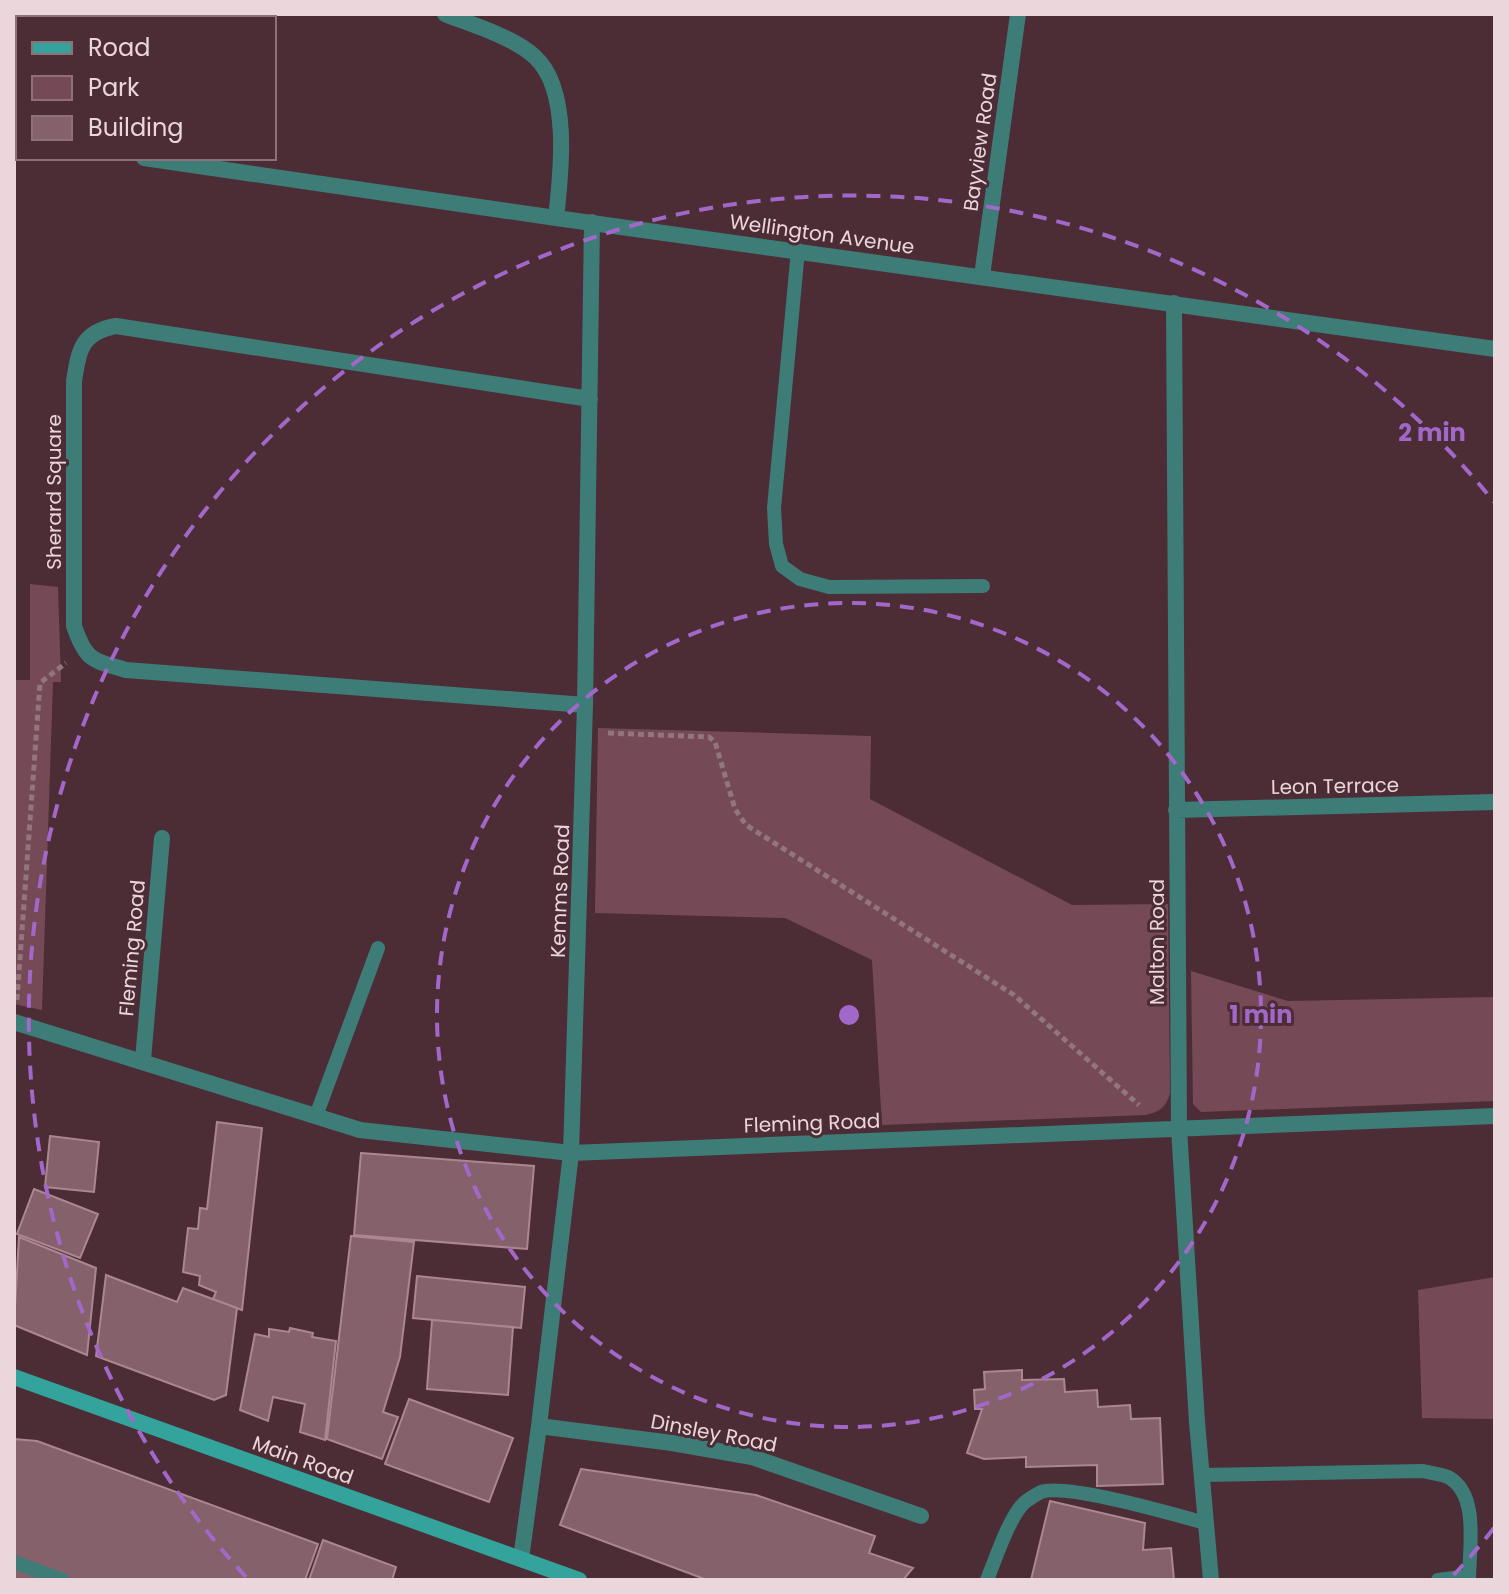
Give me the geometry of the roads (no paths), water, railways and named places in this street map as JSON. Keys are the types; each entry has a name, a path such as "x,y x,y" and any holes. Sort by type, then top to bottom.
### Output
{"main road":[{"name":"Main Road","path":"14,1377 579,1580"}],"street":[{"path":"445,14 516,44 534,55 548,72 559,116 560,184 556,218"},
{"name":"Bayview Road","path":"982,276 1018,14"},
{"name":"Wellington Avenue","path":"158,160 1495,349"},
{"name":"Kemms Road","path":"521,1559 571,1153 585,705 592,222"},
{"name":"Malton Road","path":"1174,303 1179,1128 1211,1580"},
{"name":"Sherard Square","path":"585,705 126,670 100,662 82,651 74,626 74,381 84,342 99,329 116,326 590,399"},
{"name":"Leon Terrace","path":"1176,810 1495,802"},
{"name":"Fleming Road","path":"143,1060 162,838"},
{"name":"Fleming Road","path":"15,1027 143,1060 360,1130 571,1153 1495,1116"},
{"name":"Dinsley Road","path":"539,1426 752,1457 921,1516"}],"lane":[{"path":"798,250 774,508 776,544 782,566 800,579 829,587 983,586"},
{"path":"316,1116 378,948"},
{"path":"1203,1475 1423,1471 1449,1478 1465,1493 1469,1511 1469,1578 1438,1580"},
{"path":"987,1580 1002,1541 1023,1504 1042,1492 1062,1490 1126,1502 1206,1523"},
{"path":"14,1562 63,1580"}]}
